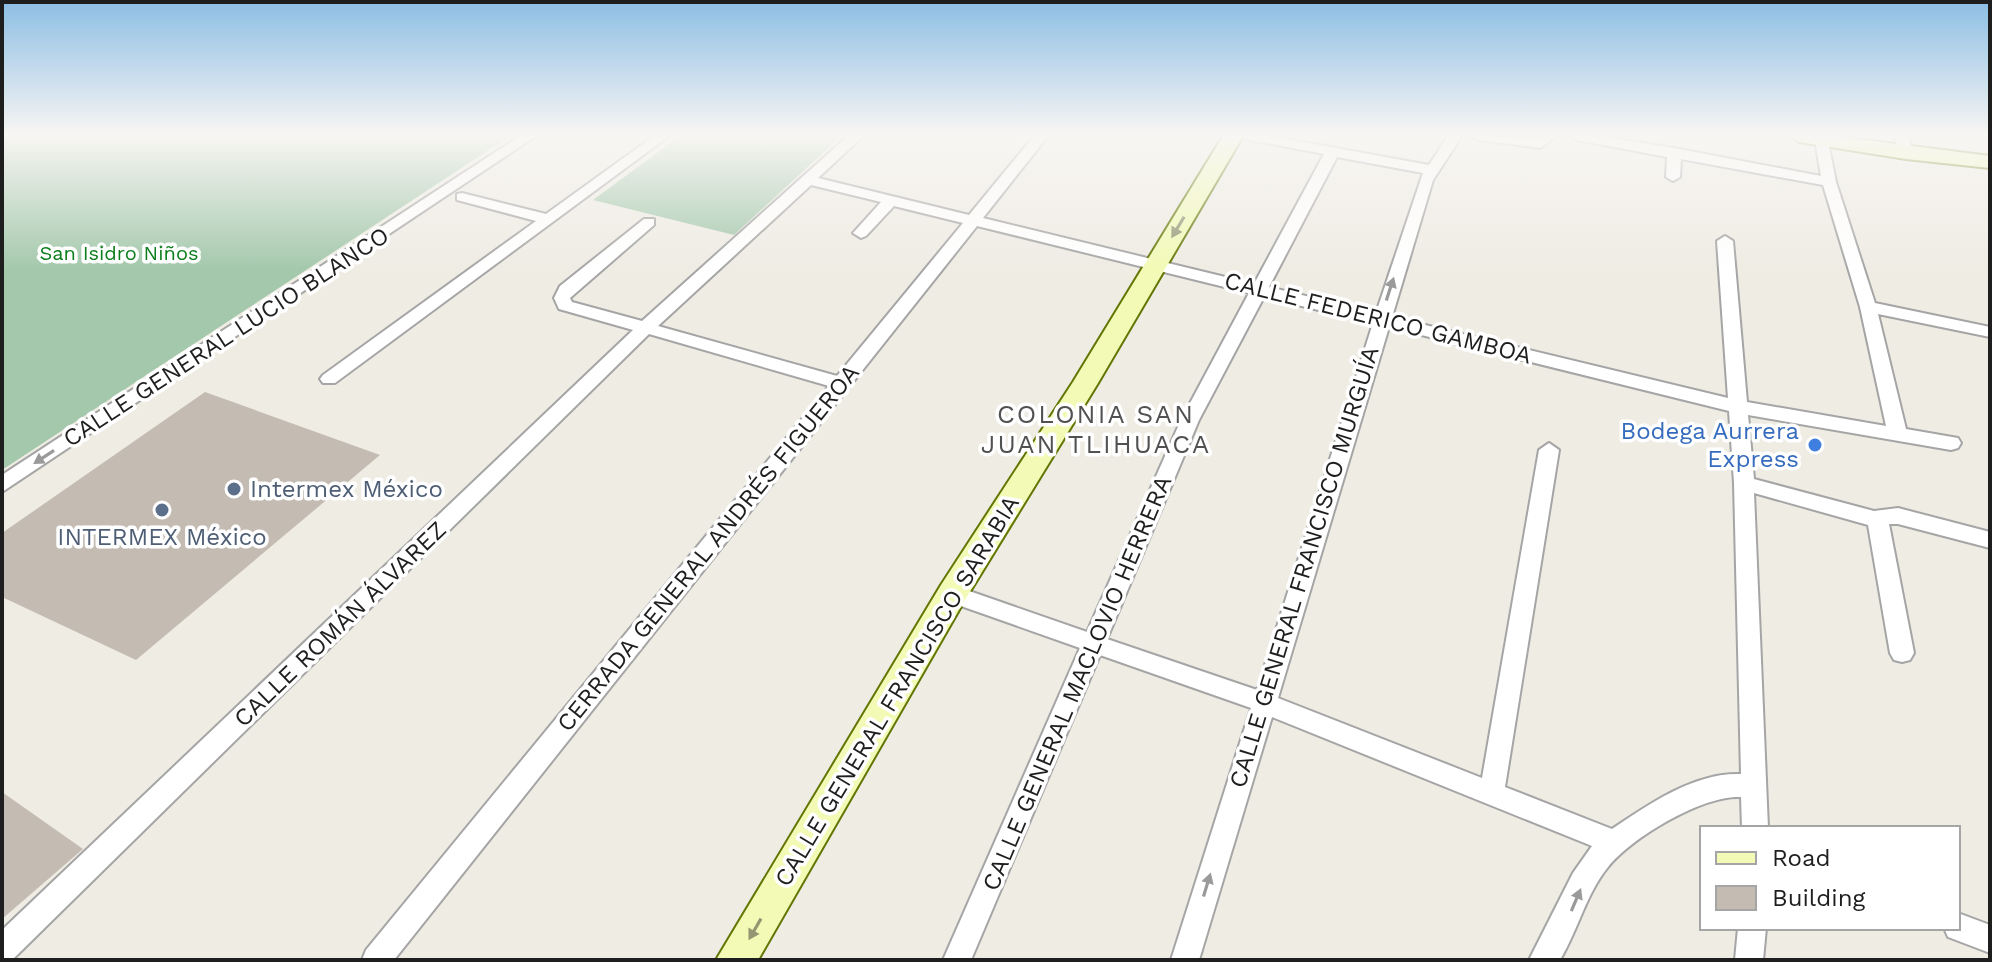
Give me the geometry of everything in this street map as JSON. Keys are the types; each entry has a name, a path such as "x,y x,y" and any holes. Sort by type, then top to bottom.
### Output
{"street":[{"name":"CALLE GENERAL LUCIO BLANCO","path":"2,485 416,211 472,181"},
{"path":"329,379 600,181"},
{"name":"CALLE ROMÁN ÁLVAREZ","path":"2,950 644,329 806,181"},
{"name":"CALLE FEDERICO GAMBOA","path":"811,181 1739,407 1951,443"},
{"name":"CERRADA GENERAL ANDRÉS FIGUEROA","path":"376,960 1005,181"},
{"name":"CALLE GENERAL FRANCISCO SARABIA","path":"736,960 952,594 1085,383 1207,181"},
{"name":"CALLE GENERAL MACLOVIO HERRERA","path":"957,960 1190,420 1317,181"},
{"name":"CALLE GENERAL FRANCISCO MURGUÍA","path":"1185,960 1381,318 1427,181"},
{"path":"1823,181 1829,182 1868,307 1898,435"},
{"path":"463,188 548,219"},
{"path":"861,233 891,200"},
{"path":"649,222 566,290 562,298 565,305 841,383"},
{"path":"1725,241 1744,483 1755,826"},
{"path":"1868,307 1990,332"},
{"path":"1492,791 1549,450"},
{"path":"1744,483 1878,520 1888,515 1898,516 1990,540"},
{"path":"1878,520 1902,653"},
{"path":"952,594 1262,702 1614,842"},
{"path":"1543,960 1567,921 1592,867 1614,842 1701,792 1728,785 1754,787"},
{"path":"1960,928 1990,939"},
{"path":"1749,960 1752,930"}],"green space":[{"name":"San Isidro Niños","path":"2,181 442,181 2,470"},
{"path":"619,181 793,181 734,235 593,200"}],"building":[{"path":"205,392 380,455 136,660 2,597 2,533"},
{"path":"2,792 83,849 2,919"}],"place":[{"name":"Bodega Aurrera Express","path":"1815,445"},
{"name":"Intermex México","path":"234,489"},
{"name":"INTERMEX México","path":"162,510"}],"district":[{"name":"COLONIA SAN JUAN TLIHUACA","path":"1096,429"}]}
